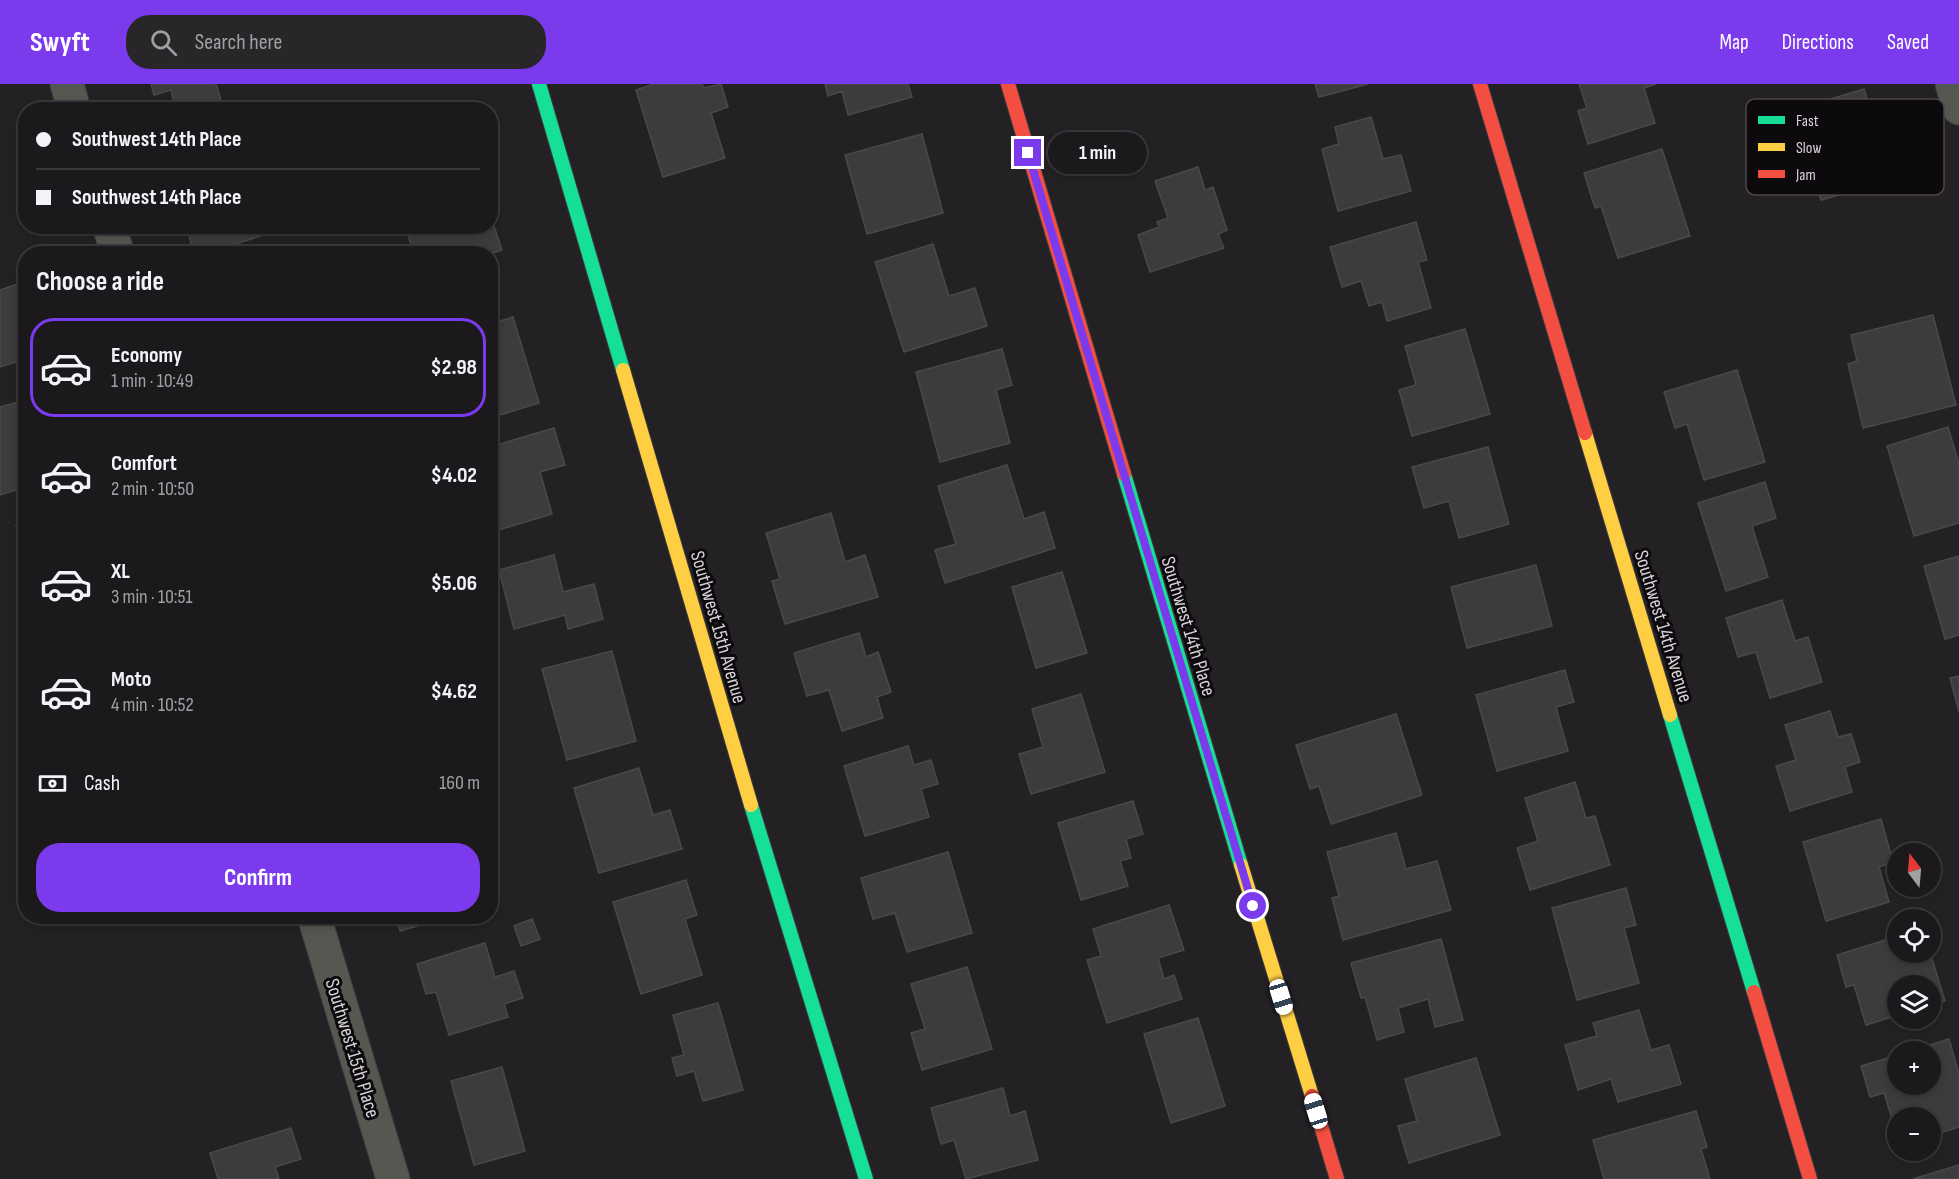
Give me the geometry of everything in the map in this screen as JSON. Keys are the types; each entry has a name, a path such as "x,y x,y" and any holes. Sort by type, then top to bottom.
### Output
{"street":[{"path":"67,84 73,102"},
{"name":"Southwest 15th Avenue","path":"539,84 744,782 866,1179"},
{"name":"Southwest 14th Place","path":"1008,84 1336,1179"},
{"name":"Southwest 14th Avenue","path":"1480,84 1810,1179"},
{"path":"1952,84 1959,108"},
{"name":"Southwest 15th Place","path":"316,924 393,1179"}],"building":[{"path":"151,84 216,84 222,102 174,102 171,90 154,95"},
{"path":"654,84 702,84 704,88 721,84 728,107 711,113 725,158 663,177 636,90"},
{"path":"825,84 908,84 912,97 848,115 842,91 828,96"},
{"path":"1315,84 1368,84 1319,97"},
{"path":"1579,84 1656,84 1644,88 1655,123 1588,144 1578,111 1587,108"},
{"path":"1864,89 1867,99 1831,99"},
{"path":"1371,117 1383,159 1401,155 1411,191 1338,211 1322,149 1339,144 1335,127"},
{"path":"922,134 943,213 867,234 845,155"},
{"path":"1662,149 1690,236 1618,258 1601,206 1595,208 1584,173"},
{"path":"1198,167 1205,190 1213,187 1227,230 1218,234 1224,248 1150,272 1138,235 1159,227 1157,222 1168,218 1155,181"},
{"path":"1820,195 1838,195 1821,200"},
{"path":"1416,222 1427,260 1418,262 1431,308 1387,321 1382,302 1369,306 1361,281 1342,287 1330,247"},
{"path":"188,234 267,234 229,246 192,246"},
{"path":"497,234 502,250 498,251 498,246 411,246 408,235"},
{"path":"933,244 949,296 975,288 987,326 904,352 875,262"},
{"path":"18,284 18,361 0,367 0,290"},
{"path":"1933,315 1956,405 1863,428 1848,364 1857,361 1851,335"},
{"path":"513,317 539,403 498,416 498,322"},
{"path":"1465,329 1490,414 1412,436 1399,390 1416,385 1405,346"},
{"path":"1002,349 1012,385 996,390 1010,443 940,462 916,372"},
{"path":"1737,370 1765,462 1704,480 1687,424 1675,428 1664,392"},
{"path":"18,402 18,489 0,495 0,407"},
{"path":"1948,427 1959,464 1959,523 1914,536 1887,446"},
{"path":"554,428 565,465 540,472 552,514 498,530 498,445"},
{"path":"1488,447 1509,524 1459,538 1449,501 1424,508 1412,467"},
{"path":"1007,465 1024,519 1044,512 1055,548 945,583 935,550 956,544 938,486"},
{"path":"1765,482 1776,518 1752,526 1768,577 1726,591 1698,503"},
{"path":"831,513 845,562 865,555 878,597 785,624 772,581 780,579 766,533"},
{"path":"554,555 563,592 594,584 603,619 568,629 565,615 514,629 499,570"},
{"path":"1959,556 1959,635 1945,639 1924,566"},
{"path":"1536,565 1552,626 1467,648 1451,587"},
{"path":"1062,572 1087,653 1036,668 1012,587"},
{"path":"1782,600 1795,641 1808,637 1822,682 1770,698 1756,652 1738,657 1726,618"},
{"path":"859,633 866,657 878,652 891,692 877,697 883,718 842,731 829,690 807,696 794,653"},
{"path":"612,651 636,741 567,760 542,669"},
{"path":"1565,670 1574,702 1556,707 1568,751 1497,771 1476,695"},
{"path":"1959,676 1959,712 1950,678"},
{"path":"1081,694 1105,772 1031,794 1019,754 1043,747 1032,709"},
{"path":"1830,711 1838,737 1851,734 1860,762 1845,767 1852,792 1790,811 1776,766 1796,760 1785,725"},
{"path":"1396,714 1422,795 1331,824 1319,786 1310,789 1296,745"},
{"path":"908,746 914,765 931,760 938,784 921,789 929,817 865,836 844,766"},
{"path":"639,768 653,815 670,810 682,849 599,873 574,788"},
{"path":"1575,782 1586,818 1595,816 1610,865 1530,890 1517,848 1538,841 1525,798"},
{"path":"1133,801 1143,834 1126,839 1131,858 1120,861 1128,886 1081,900 1058,823"},
{"path":"1881,819 1888,843 1887,864 1879,867 1889,902 1826,921 1803,842"},
{"path":"1396,833 1406,869 1437,861 1451,910 1343,940 1332,898 1339,896 1327,852"},
{"path":"948,852 972,933 907,952 895,913 873,919 861,878"},
{"path":"686,880 697,915 685,919 702,975 641,994 613,902"},
{"path":"1626,888 1636,925 1624,928 1639,983 1577,1000 1552,908"},
{"path":"1169,905 1184,950 1158,958 1164,979 1174,975 1182,999 1107,1023 1087,960 1101,956 1093,929"},
{"path":"532,919 540,939 521,946 514,926"},
{"path":"398,924 424,924 400,931"},
{"path":"1441,939 1463,1020 1435,1027 1428,999 1398,1008 1404,1032 1377,1040 1365,997 1361,998 1351,963"},
{"path":"1887,939 1887,963 1933,963 1937,975 1887,975 1887,1018 1866,1025 1854,985 1846,987 1837,955"},
{"path":"485,943 495,977 514,971 523,998 504,1004 508,1017 449,1035 436,992 426,994 417,964"},
{"path":"967,967 992,1049 922,1070 911,1033 925,1029 911,984"},
{"path":"1941,988 1945,1001 1941,1002"},
{"path":"718,1003 743,1090 703,1101 694,1071 677,1076 672,1058 684,1055 673,1015"},
{"path":"1639,1010 1651,1050 1669,1045 1681,1084 1618,1102 1611,1079 1578,1090 1565,1045 1597,1036 1593,1023"},
{"path":"1198,1018 1225,1106 1171,1123 1144,1034"},
{"path":"1949,1039 1959,1074 1959,1127 1941,1133 1941,1107 1888,1107 1884,1093 1870,1097 1861,1066 1887,1058 1887,1095 1941,1095 1941,1042"},
{"path":"1476,1058 1500,1135 1409,1163 1398,1126 1417,1121 1405,1079"},
{"path":"502,1067 525,1151 474,1165 451,1081"},
{"path":"1003,1088 1010,1116 1025,1111 1038,1160 966,1179 954,1140 941,1144 931,1108"},
{"path":"1696,1111 1707,1147 1701,1149 1710,1179 1604,1179 1593,1140"},
{"path":"291,1128 301,1159 275,1167 279,1179 218,1179 210,1153"},
{"path":"1959,1165 1959,1179 1913,1179"}],"traffic: fast":[{"path":"539,84 623,370"},
{"path":"1124,474 1241,865"},
{"path":"1670,715 1754,992"},
{"path":"751,805 866,1179"}],"traffic: slow":[{"path":"623,370 751,805"},
{"path":"1585,433 1670,715"},
{"path":"1241,865 1312,1096"}],"traffic: jam":[{"path":"1008,84 1124,474"},
{"path":"1480,84 1585,433"},
{"path":"1754,992 1810,1179"},
{"path":"1312,1096 1337,1179"}],"route":[{"path":"1028,153 1253,906"}]}
